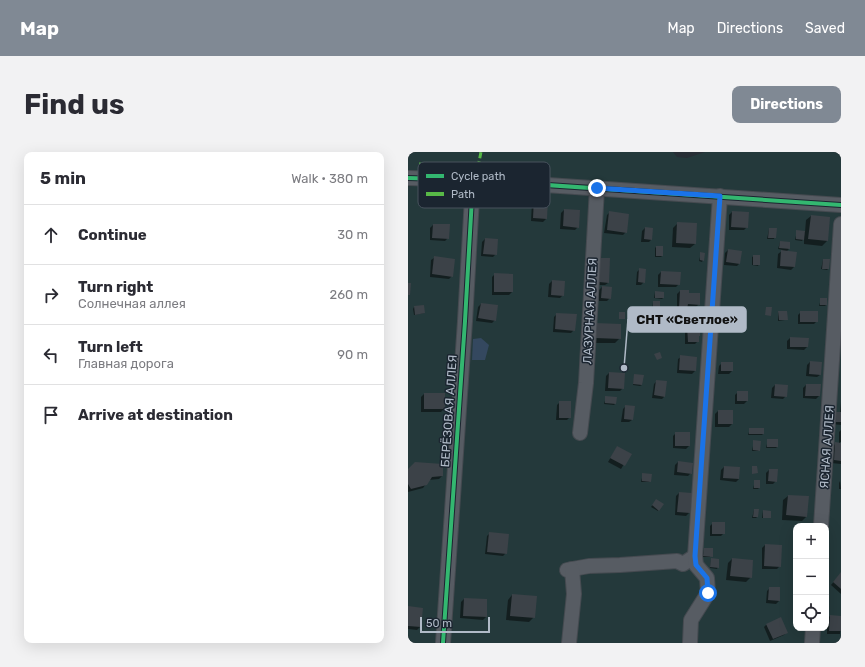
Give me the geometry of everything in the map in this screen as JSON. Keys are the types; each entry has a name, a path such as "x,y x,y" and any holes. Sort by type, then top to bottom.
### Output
{"street":[{"path":"408,178 418,178"},
{"path":"550,185 841,205"},
{"name":"ЛАЗУРНАЯ АЛЛЕЯ","path":"580,433 586,383 597,188"},
{"path":"690,643 691,620 708,593 707,578 696,565 695,556 720,196"},
{"name":"БЕРЁЗОВАЯ АЛЛЕЯ","path":"443,643 466,320 472,208"},
{"name":"ЯСНАЯ АЛЛЕЯ","path":"821,523 841,224"},
{"path":"569,643 574,594 569,569 589,566 677,561 683,564 695,556"},
{"path":"812,643 813,631"}],"green space":[{"path":"408,152 673,152 677,157 687,158 705,152 841,152 841,201 550,182 550,162 418,162 418,173 408,172"},
{"path":"408,181 418,182 418,208 550,208 550,191 841,210 841,643 408,643"}],"water":[{"path":"481,338 489,345 485,360 472,360 473,339"}],"building":[{"path":"534,208 548,208 547,219 533,218"},
{"path":"564,209 580,210 579,228 563,226"},
{"path":"609,211 629,214 627,233 607,230"},
{"path":"732,211 749,212 748,228 731,227"},
{"path":"811,215 830,217 828,241 808,239"},
{"path":"677,222 697,223 696,244 676,243"},
{"path":"433,224 450,224 449,239 432,238"},
{"path":"645,227 653,228 652,240 644,239"},
{"path":"769,228 777,228 776,238 768,238"},
{"path":"796,230 805,231 804,240 796,239"},
{"path":"485,238 498,239 497,255 483,254"},
{"path":"780,241 790,242 790,249 779,248"},
{"path":"656,246 663,246 663,256 656,256"},
{"path":"728,249 742,251 740,264 726,262"},
{"path":"781,250 797,252 795,267 780,266"},
{"path":"700,252 705,253 704,261 700,260"},
{"path":"753,255 760,255 760,265 753,265"},
{"path":"434,256 455,259 453,277 432,274"},
{"path":"600,258 610,258 609,283 599,282"},
{"path":"823,259 830,259 829,269 822,269"},
{"path":"639,268 646,269 645,283 638,282"},
{"path":"661,271 681,272 680,285 660,284"},
{"path":"494,273 513,274 513,292 494,292"},
{"path":"552,280 565,281 564,296 551,295"},
{"path":"408,283 411,283 410,295 408,295"},
{"path":"602,286 612,287 611,299 601,298"},
{"path":"680,290 689,290 689,293 700,293 700,305 688,304 687,309 679,308"},
{"path":"655,291 664,292 664,298 655,298"},
{"path":"820,298 827,298 827,305 820,305"},
{"path":"653,301 660,301 660,311 653,310"},
{"path":"481,303 498,305 496,321 478,318"},
{"path":"424,305 425,313 415,315 414,306"},
{"path":"766,307 772,307 771,316 765,315"},
{"path":"778,311 787,311 788,320 779,320"},
{"path":"800,311 818,311 818,322 800,322"},
{"path":"619,312 625,312 625,319 619,319"},
{"path":"556,313 577,314 575,331 555,329"},
{"path":"595,323 621,324 621,339 595,338"},
{"path":"687,326 700,326 699,342 688,342"},
{"path":"790,337 809,338 808,347 790,347"},
{"path":"660,352 662,358 657,360 654,354"},
{"path":"680,355 697,357 696,371 679,370"},
{"path":"810,361 822,362 821,375 809,374"},
{"path":"721,362 733,362 733,371 721,371"},
{"path":"609,372 625,373 624,389 608,388"},
{"path":"634,374 644,375 642,385 633,384"},
{"path":"656,380 667,381 665,397 654,395"},
{"path":"775,384 788,385 787,397 774,396"},
{"path":"806,384 821,384 820,396 805,396"},
{"path":"737,391 748,391 748,401 737,401"},
{"path":"424,393 445,393 445,409 424,409"},
{"path":"605,396 617,397 616,404 605,403"},
{"path":"559,401 571,401 571,418 559,418"},
{"path":"625,405 635,406 633,420 624,419"},
{"path":"718,410 733,410 733,424 718,424"},
{"path":"835,412 841,412 841,422 834,422"},
{"path":"749,428 764,428 764,434 749,434"},
{"path":"675,432 690,432 690,446 675,446"},
{"path":"767,439 778,439 778,447 767,447"},
{"path":"753,440 761,441 760,451 753,450"},
{"path":"835,442 841,443 841,461 834,460"},
{"path":"617,446 632,454 625,466 610,458"},
{"path":"678,461 693,463 692,474 677,472"},
{"path":"415,462 443,464 443,476 432,477 427,485 411,489 408,484 408,469"},
{"path":"724,466 740,467 739,479 723,478"},
{"path":"752,466 757,466 758,473 752,474"},
{"path":"769,469 778,469 777,482 768,481"},
{"path":"642,473 652,474 651,482 642,481"},
{"path":"754,480 760,480 760,488 754,488"},
{"path":"679,492 692,493 690,513 677,512"},
{"path":"788,495 809,496 807,517 786,515"},
{"path":"656,499 664,504 659,511 652,505"},
{"path":"754,509 759,509 758,517 753,517"},
{"path":"763,510 771,511 771,518 763,518"},
{"path":"712,522 725,522 725,534 712,534"},
{"path":"489,532 509,534 507,554 487,552"},
{"path":"765,544 782,545 781,567 764,566"},
{"path":"704,548 713,548 713,557 703,556"},
{"path":"711,558 719,559 719,568 710,567"},
{"path":"732,558 753,560 752,578 730,576"},
{"path":"841,572 841,589 833,582"},
{"path":"769,587 780,587 780,601 768,600"},
{"path":"512,594 537,596 535,618 510,616"},
{"path":"464,598 487,599 487,617 463,616"},
{"path":"408,606 423,608 421,627 408,626"},
{"path":"830,615 841,616 841,631 829,631"},
{"path":"781,617 788,633 773,639 766,624"}],"marked path":[{"path":"479,162 481,152"}],"cycle path":[{"path":"408,178 418,178"},
{"path":"550,185 841,205"},
{"path":"443,643 471,208"}],"place":[{"name":"СНТ «Светлое»","path":"624,368"}],"route":[{"path":"597,188 720,196 695,556 696,565 707,578 708,593"}]}
